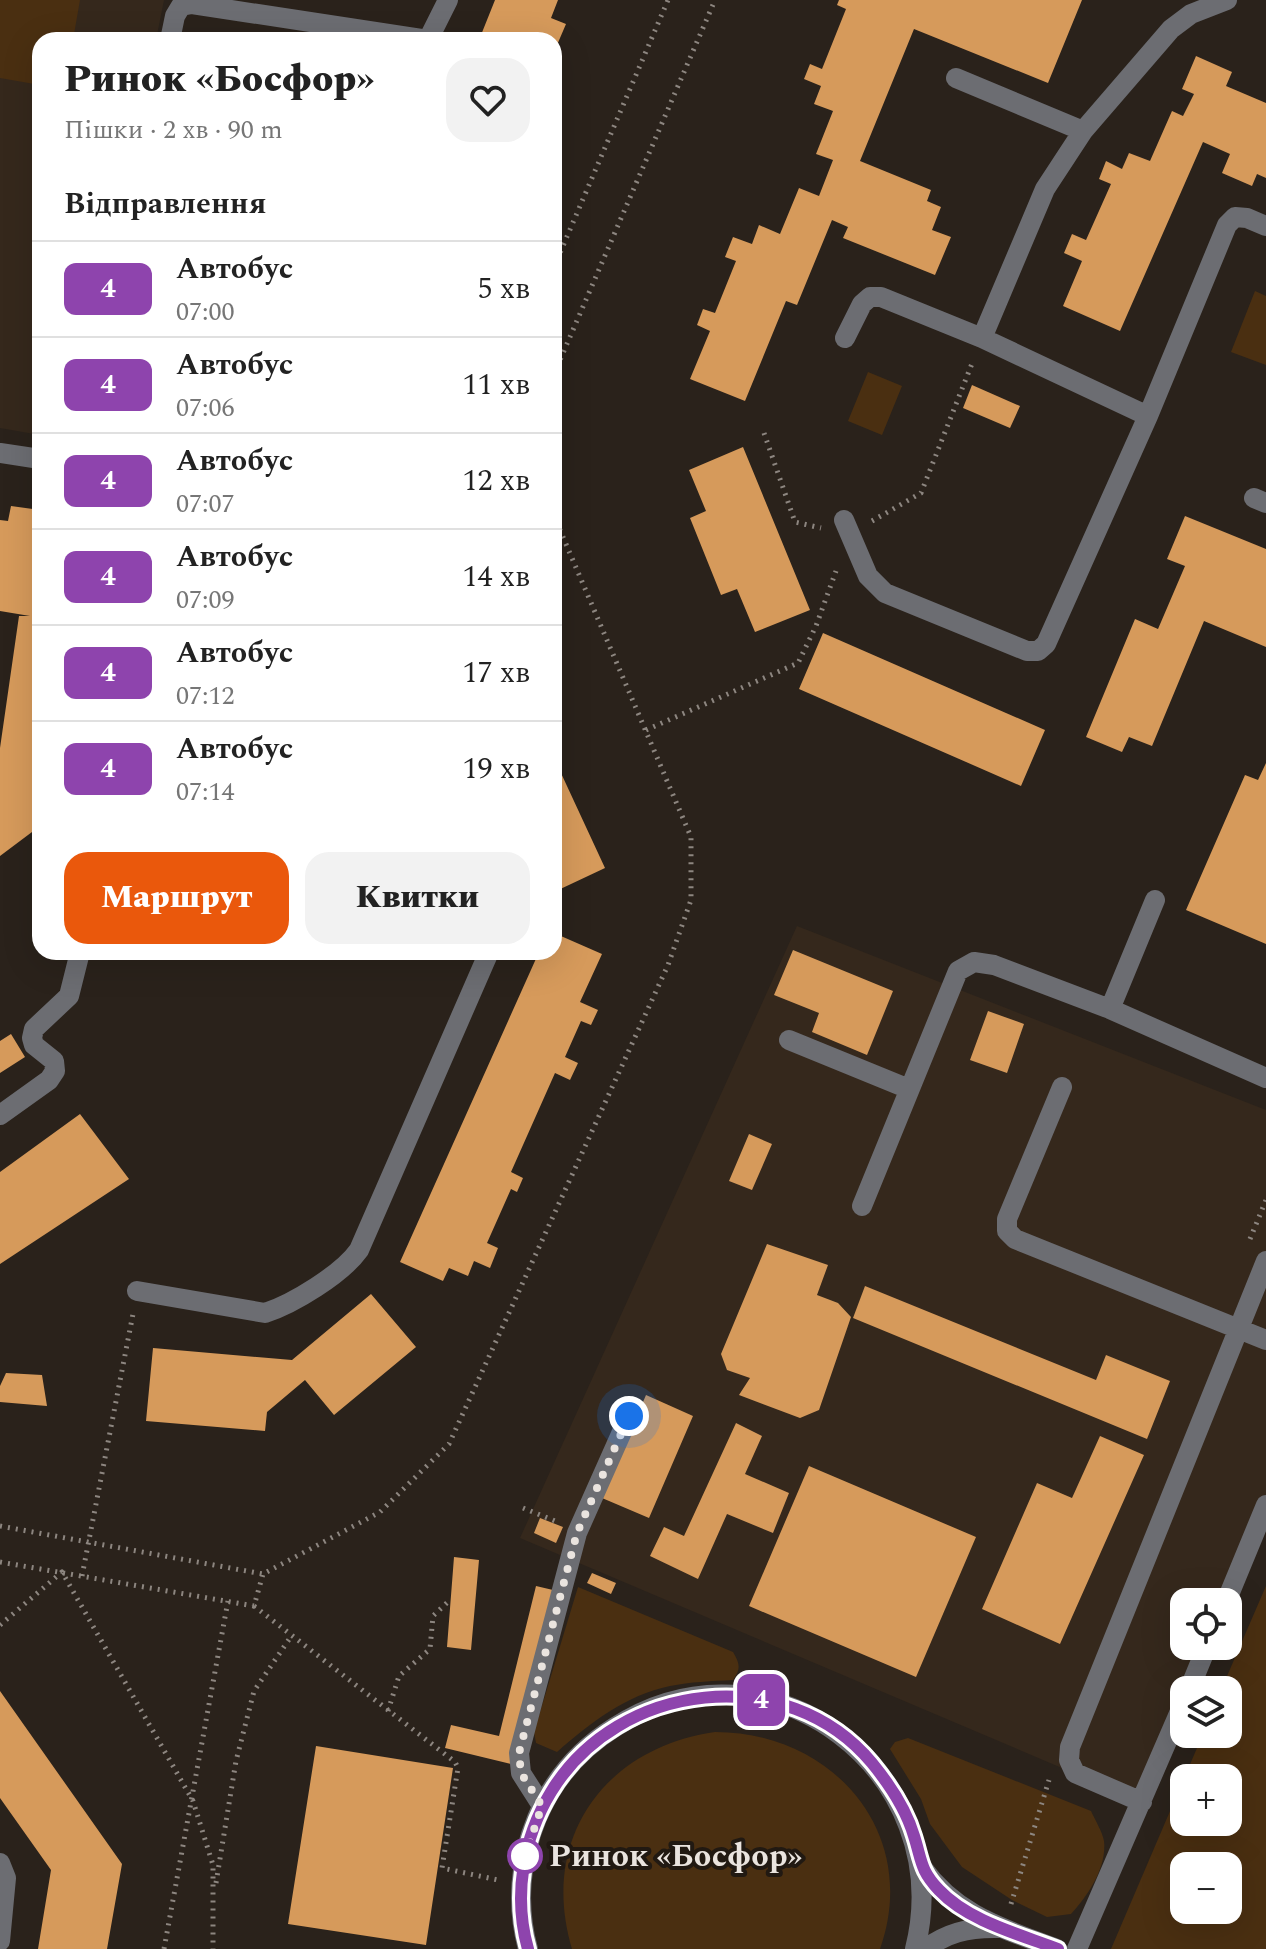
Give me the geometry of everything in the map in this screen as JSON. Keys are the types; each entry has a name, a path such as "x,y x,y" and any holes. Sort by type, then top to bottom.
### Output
{"street":[{"path":"432,32 448,0"},
{"path":"982,338 1045,189 1083,131 1171,29 1191,14 1227,0"},
{"path":"172,32 181,6 192,4 376,32"},
{"path":"956,78 1083,131"},
{"path":"847,527 868,576 885,593 1027,651 1038,651 1046,644 1148,416 1227,225 1235,217 1266,226"},
{"path":"845,338 862,304 870,297 881,297 982,338 1148,416"},
{"path":"0,453 32,458"},
{"path":"1110,1009 1155,900"},
{"path":"0,1115 49,1080 55,1071 54,1061 34,1045 32,1038 34,1029 69,996 78,960"},
{"path":"137,1291 265,1313 279,1308 349,1264 359,1250 486,960"},
{"path":"862,1206 958,971 974,962 994,965 1110,1009 1266,1078"},
{"path":"789,1040 909,1089"},
{"path":"1062,1087 1007,1219 1007,1231 1015,1239 1266,1340"},
{"path":"1142,1802 1075,1773 1069,1760 1070,1747 1266,1261"},
{"path":"542,1806 521,1773 519,1753 577,1533 629,1416"},
{"path":"1232,1588 1266,1505"},
{"path":"528,1949 521,1911 521,1883 528,1843 542,1806 567,1769 599,1737 650,1709 679,1700 708,1696 768,1701 796,1710 823,1722 848,1739 870,1760 888,1783 914,1836 921,1866 923,1897 921,1928 915,1949"},
{"path":"1077,1949 1170,1735"},
{"path":"0,1863 6,1878 0,1941"},
{"path":"921,1866 940,1892 955,1903 1002,1928 1057,1949"},
{"path":"925,1949 951,1933 974,1928 1002,1928"}],"path":[{"path":"562,248 668,0"},
{"path":"562,355 715,0"},
{"path":"764,433 795,522 847,527"},
{"path":"0,1526 263,1574 380,1512 449,1444 668,965 691,900 691,837 562,535"},
{"path":"82,1576 137,1291"},
{"path":"523,1508 533,1512"},
{"path":"0,1562 254,1606 455,1762 458,1768 442,1868 521,1883"},
{"path":"0,1625 62,1572"},
{"path":"62,1572 193,1801 213,1865 213,1949"},
{"path":"254,1606 263,1574"},
{"path":"388,1711 399,1676 430,1649 433,1616 451,1599"},
{"path":"164,1949 228,1601"},
{"path":"213,1903 236,1761 254,1691 292,1635"}],"shaded area":[{"path":"0,0 164,0 158,32 32,32 32,434 0,428"},
{"path":"0,0 80,0 74,32 32,32 32,84 0,78"},
{"path":"1255,291 1266,296 1266,365 1231,352"},
{"path":"868,372 902,386 882,435 848,421"},
{"path":"797,926 1266,1110 1266,1505 1232,1588 1170,1588 1170,1660 1201,1660 1194,1676 1170,1676 1170,1735 1142,1802 520,1538"},
{"path":"1266,1586 1266,1949 1111,1949 1170,1811 1170,1836 1242,1836 1242,1764 1190,1764 1197,1748 1242,1748 1242,1676 1227,1676 1234,1660 1242,1660 1242,1641"},
{"path":"578,1587 733,1652 739,1666 736,1676 733,1680 670,1686 638,1696 596,1721 557,1752 536,1743 534,1732"},
{"path":"715,1732 758,1737 796,1750 830,1770 857,1797 877,1829 888,1866 890,1906 880,1949 572,1949 564,1909 565,1871 573,1836 590,1805 612,1779 641,1757 676,1741"},
{"path":"908,1738 1091,1811 1104,1841 1104,1851 1090,1890 1071,1914 1047,1917 1012,1900 962,1867 930,1824 921,1799 890,1749 895,1742"}],"building":[{"path":"495,0 558,0 551,18 566,24 562,33 482,32"},
{"path":"839,0 1082,0 1048,83 914,29 860,161 931,190 927,201 941,207 932,230 951,237 935,275 843,238 848,227 832,220 797,305 786,301 745,401 690,379 710,331 697,325 703,309 715,313 736,261 725,257 733,237 752,244 759,225 780,234 799,188 819,196 833,160 816,154 833,111 814,104 821,86 804,79 810,64 822,69 846,9 837,5"},
{"path":"1196,56 1232,72 1226,86 1266,103 1266,178 1257,174 1252,186 1222,173 1230,154 1203,142 1120,331 1063,306 1082,261 1064,253 1072,234 1086,240 1111,184 1099,179 1106,161 1122,169 1129,153 1150,161 1172,111 1183,116 1194,94 1182,89"},
{"path":"972,385 1020,406 1010,428 963,408"},
{"path":"743,447 810,610 755,632 737,589 721,595 690,518 706,511 689,470"},
{"path":"11,506 32,509 32,832 0,856 0,748 19,616 30,616 0,611 0,520 8,521"},
{"path":"1185,516 1266,549 1266,647 1204,621 1152,746 1129,737 1122,752 1086,737 1135,619 1158,629 1185,566 1167,559"},
{"path":"823,633 1045,730 1021,786 799,689"},
{"path":"1266,763 1266,944 1186,910 1245,775 1258,780"},
{"path":"562,775 605,868 562,888"},
{"path":"562,936 602,954 580,1002 598,1010 591,1025 581,1021 565,1057 578,1063 570,1080 555,1073 511,1172 523,1178 517,1192 511,1189 487,1243 498,1248 490,1268 474,1261 468,1276 449,1268 443,1281 400,1262 535,960 562,960"},
{"path":"793,950 893,991 867,1055 812,1032 819,1013 774,995"},
{"path":"988,1011 1024,1024 1007,1073 970,1060"},
{"path":"11,1034 25,1057 0,1073 0,1041"},
{"path":"80,1114 129,1179 0,1264 0,1172"},
{"path":"749,1134 772,1144 752,1190 729,1181"},
{"path":"767,1244 828,1265 817,1295 838,1303 851,1317 819,1410 800,1418 739,1395 750,1378 727,1370 721,1354"},
{"path":"865,1286 1096,1380 1106,1355 1170,1381 1147,1439 853,1318"},
{"path":"371,1294 416,1347 334,1415 305,1380 267,1412 265,1431 146,1421 153,1348 292,1360"},
{"path":"6,1373 42,1375 47,1406 0,1402 0,1386"},
{"path":"646,1395 693,1416 649,1518 602,1498"},
{"path":"736,1423 762,1436 745,1474 789,1493 773,1533 727,1514 698,1579 650,1556 664,1527 684,1536"},
{"path":"1100,1436 1144,1455 1060,1644 982,1609 1037,1483 1072,1498"},
{"path":"809,1466 976,1537 916,1677 749,1606"},
{"path":"540,1518 563,1527 556,1543 534,1533"},
{"path":"454,1557 479,1560 471,1650 447,1647"},
{"path":"592,1573 616,1583 611,1594 587,1583"},
{"path":"536,1586 553,1590 511,1764 445,1748 451,1725 499,1736"},
{"path":"0,1691 122,1864 107,1949 38,1949 51,1870 0,1798"},
{"path":"316,1746 453,1768 426,1945 288,1924"}],"bus line":[{"name":"4","path":"528,1949 521,1911 525,1856 542,1806 558,1780 599,1737 624,1721 679,1700 738,1696 796,1710 823,1722 848,1739 888,1783 914,1836 921,1866 940,1892 1002,1928 1058,1949"}],"place":[{"name":"Ринок «Босфор»","path":"525,1856"}],"route":[{"path":"525,1856 542,1806 521,1773 519,1753 577,1533 629,1416"}]}
